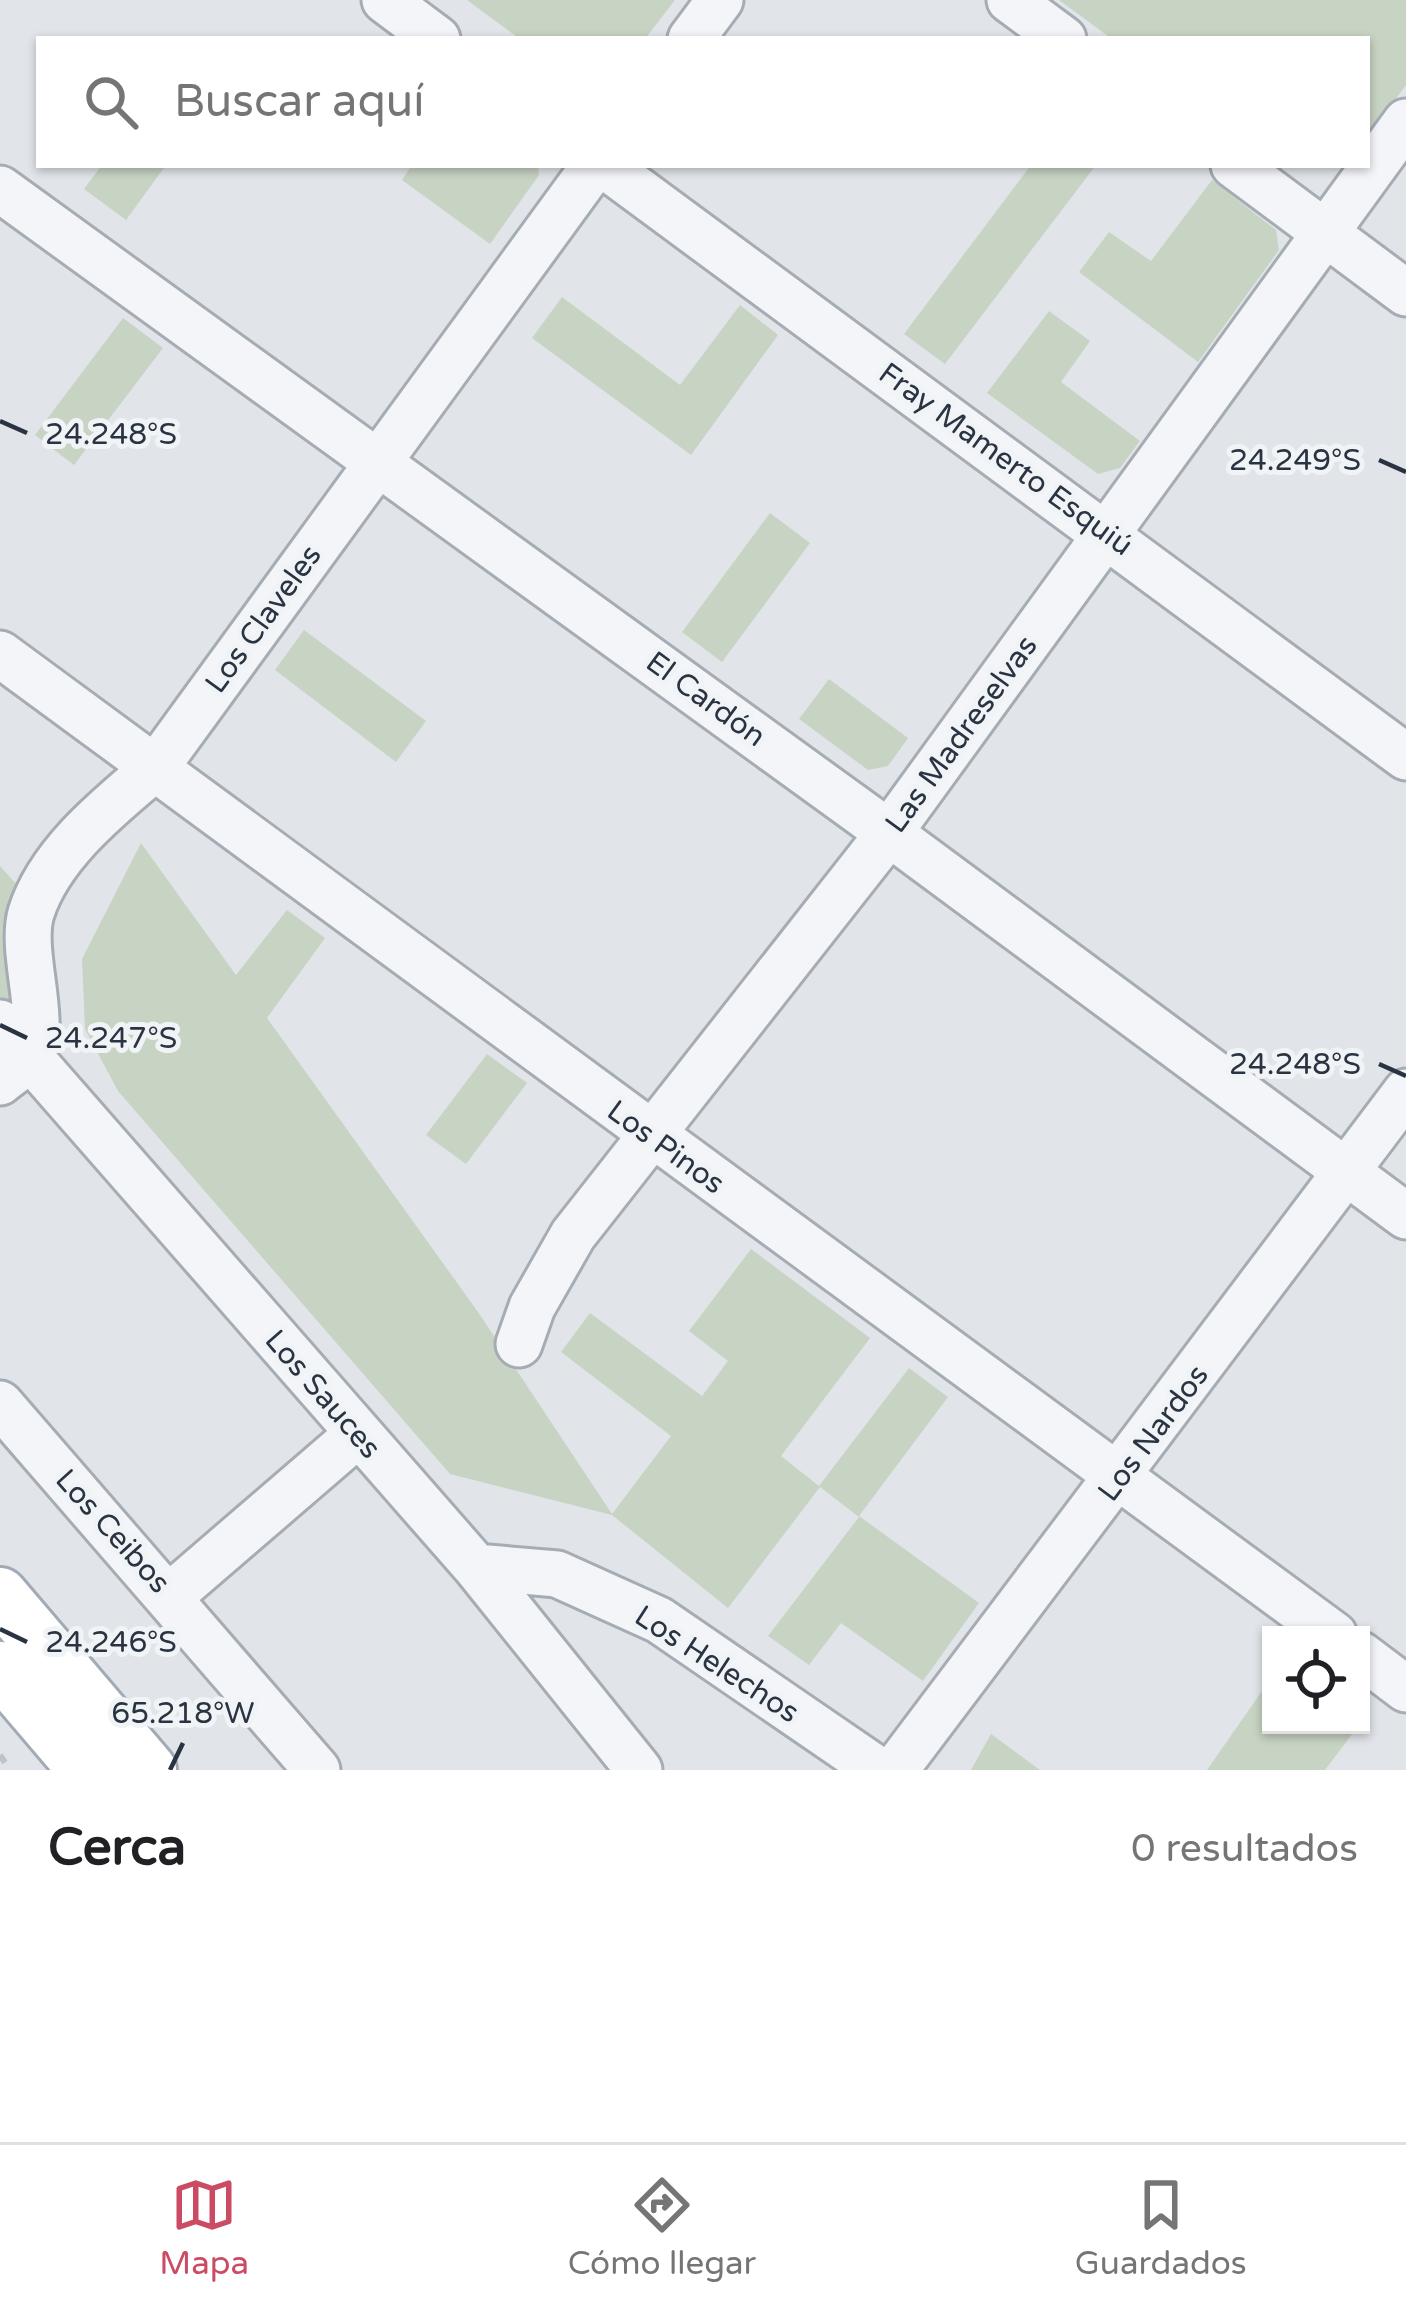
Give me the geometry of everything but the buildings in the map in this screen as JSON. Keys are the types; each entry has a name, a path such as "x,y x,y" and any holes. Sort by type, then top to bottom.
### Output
{"main road":[{"path":"0,1595 148,1770"},
{"path":"0,1669 86,1770"}],"street":[{"path":"386,0 433,36"},
{"path":"693,36 720,0"},
{"path":"1010,0 1059,36"},
{"name":"Las Madreselvas","path":"519,1344 532,1307 573,1235 889,833 1406,122"},
{"name":"Los Claveles","path":"15,1070 34,1037 27,961 30,916 44,881 107,809 156,767 377,459 597,168"},
{"name":"Fray Mamerto Esquiú","path":"603,168 1107,532 1406,757"},
{"path":"1238,168 1406,293"},
{"name":"El Cardón","path":"0,189 377,459 1406,1216"},
{"name":"Los Pinos","path":"0,654 1322,1626"},
{"name":"Los Sauces","path":"0,1023 15,1070 358,1435 476,1568 639,1770"},
{"name":"Los Nardos","path":"895,1770 1406,1092"},
{"name":"Los Ceibos","path":"0,1404 317,1770"},
{"path":"170,1596 358,1435"},
{"name":"Los Helechos","path":"476,1568 557,1574 659,1620 878,1770"},
{"path":"1370,1662 1406,1689"}],"path":[{"path":"0,1755 10,1770"}],"green space":[{"path":"467,0 675,0 647,36 516,36"},
{"path":"1059,0 1406,0 1406,85 1370,134 1370,36 1108,36"},
{"path":"100,168 164,168 126,220 84,189"},
{"path":"410,168 538,168 539,175 490,244 402,180"},
{"path":"1029,168 1094,168 945,364 904,334"},
{"path":"1212,180 1276,230 1279,250 1198,362 1079,272 1109,232 1151,261"},
{"path":"562,297 680,385 740,305 778,335 691,455 532,338"},
{"path":"1049,311 1090,341 1061,382 1140,441 1120,468 1098,474 987,393"},
{"path":"123,318 163,348 74,465 35,435"},
{"path":"770,513 810,543 722,662 682,632"},
{"path":"304,630 426,721 396,762 275,670"},
{"path":"829,679 908,738 888,766 868,770 799,719"},
{"path":"141,843 236,975 287,910 325,938 267,1018 478,1312 612,1514 671,1436 561,1352 590,1313 702,1396 728,1361 689,1331 751,1249 870,1338 781,1456 819,1486 909,1368 948,1397 859,1516 979,1603 923,1681 841,1623 809,1665 768,1636 859,1517 820,1487 728,1608 612,1515 450,1474 118,1091 85,1029 82,959"},
{"path":"0,866 17,885 6,932 17,1017 0,998"},
{"path":"487,1054 527,1083 466,1164 426,1135"},
{"path":"1262,1691 1262,1734 1352,1734 1325,1770 1207,1770"},
{"path":"991,1734 1040,1770 971,1770"}]}
